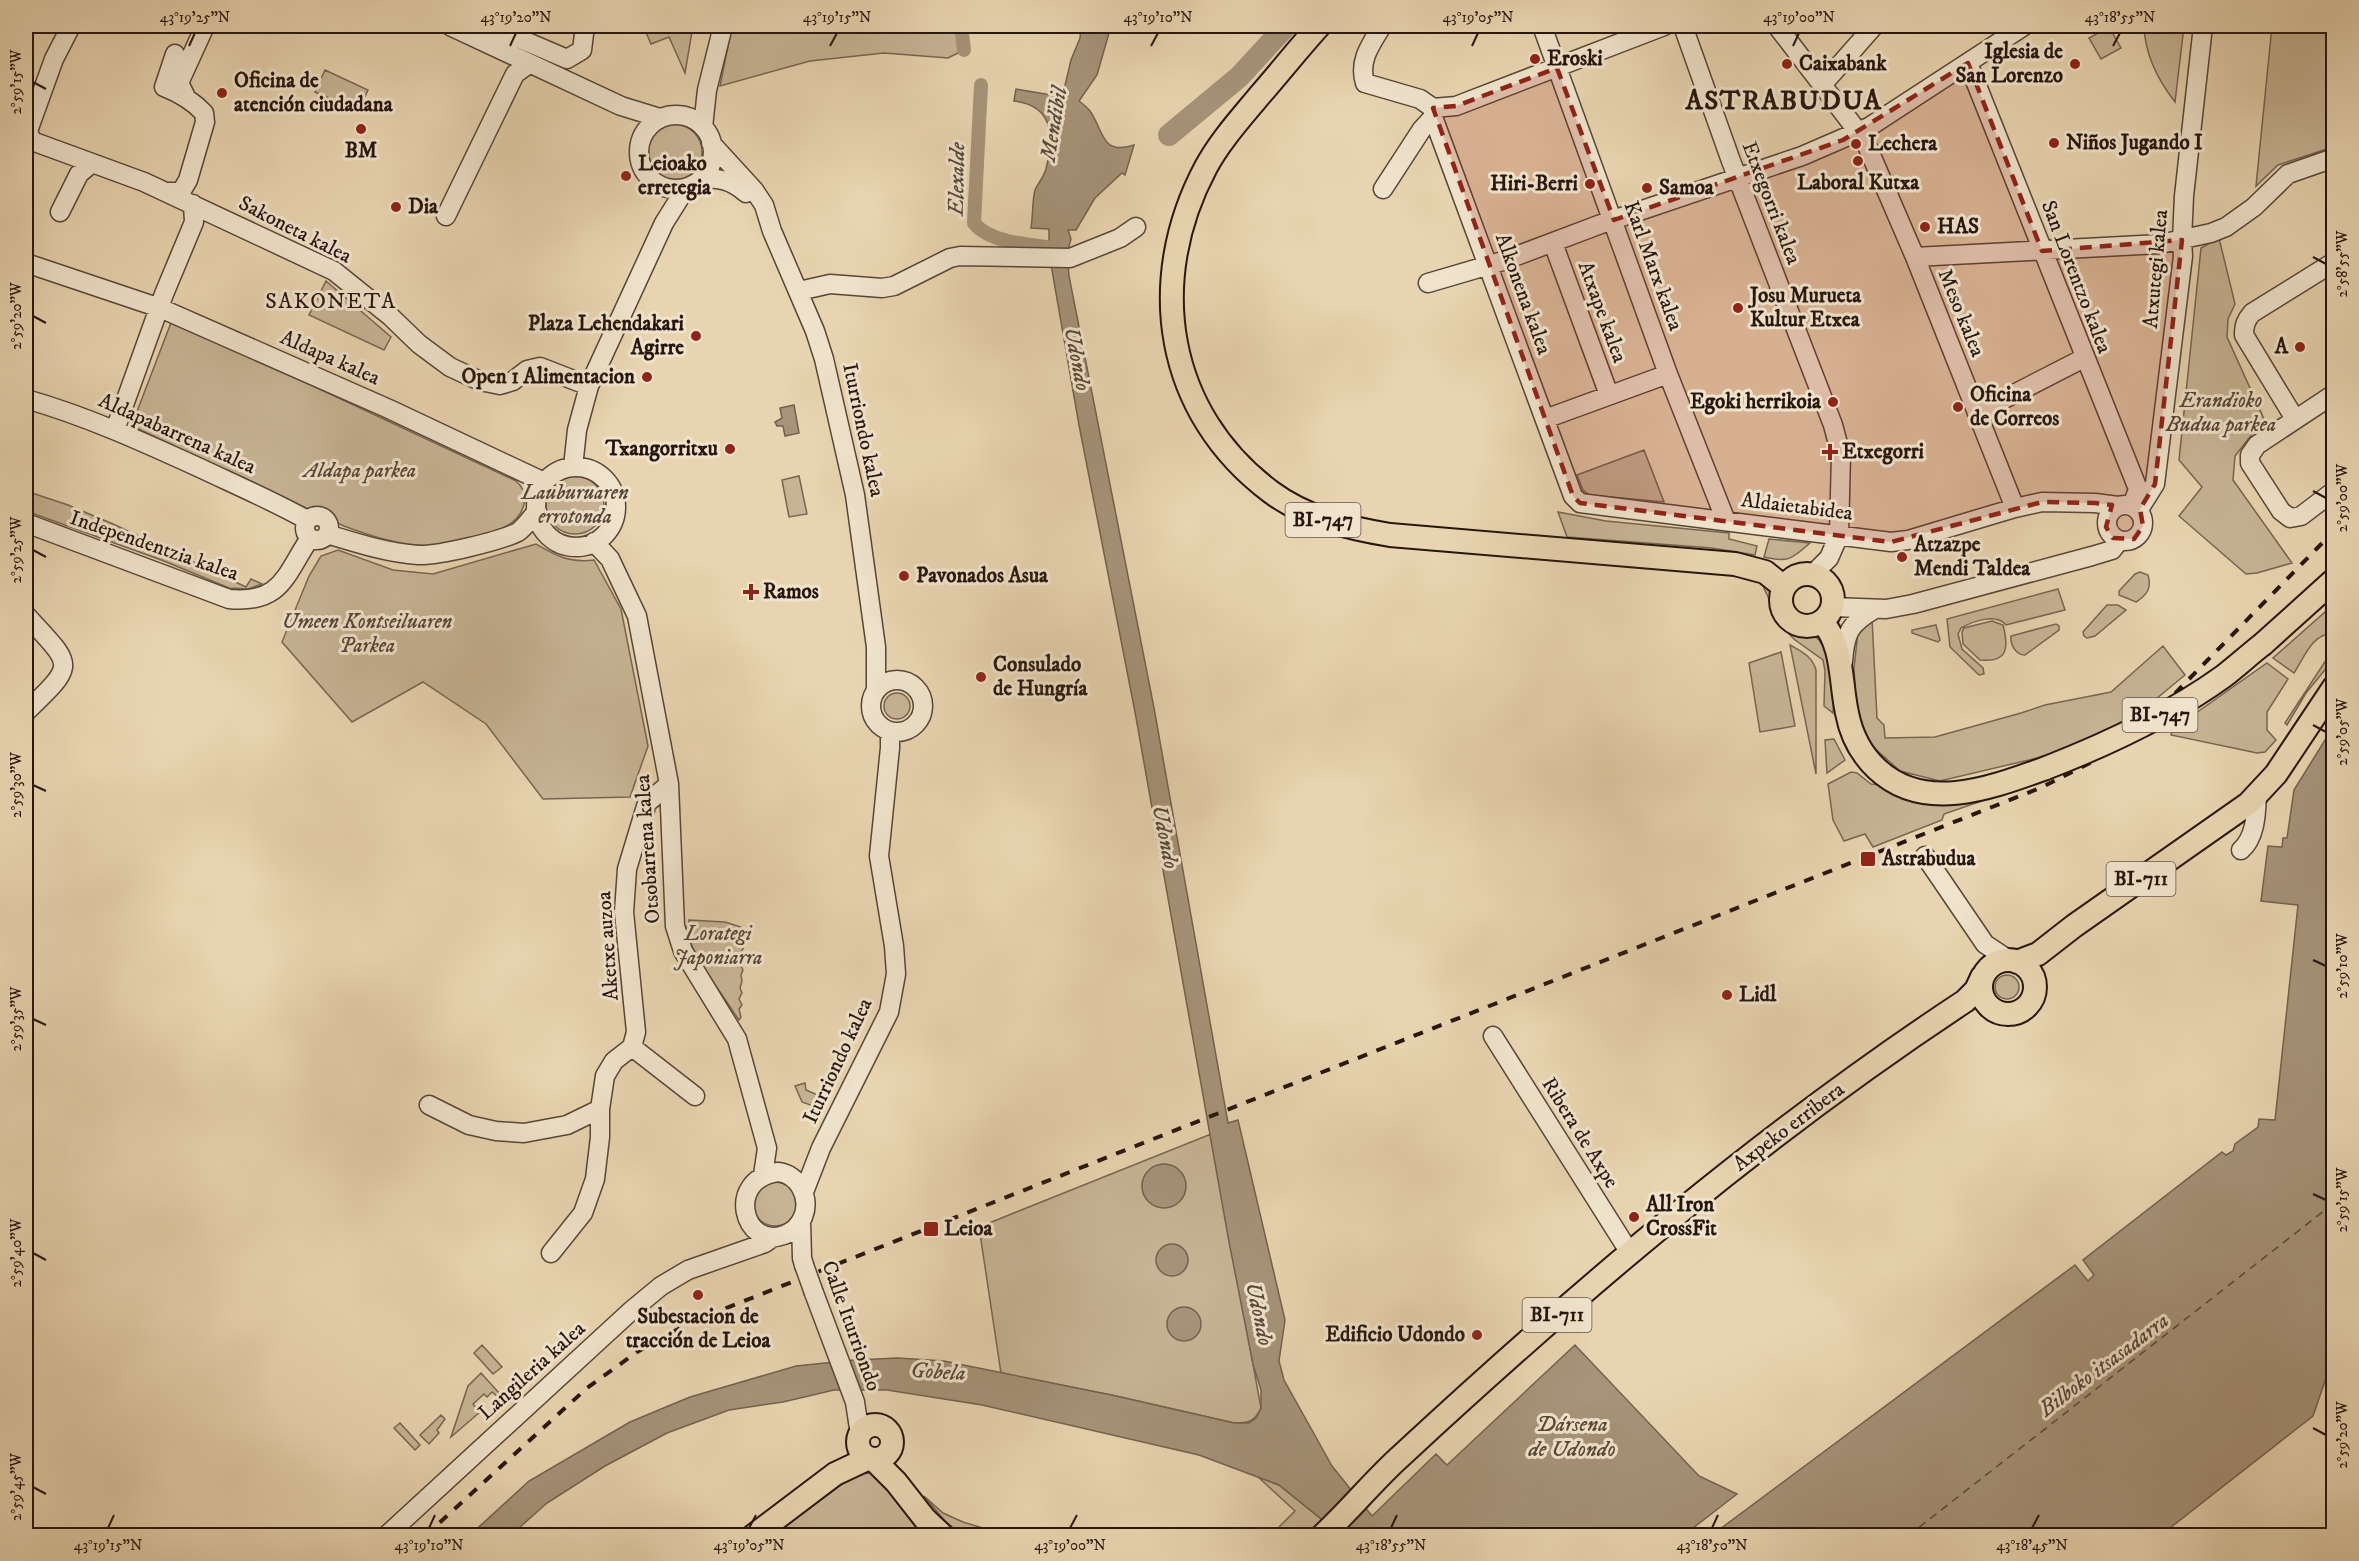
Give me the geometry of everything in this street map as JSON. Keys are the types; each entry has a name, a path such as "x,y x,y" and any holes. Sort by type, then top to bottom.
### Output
{"main road":[{"name":"BI-747","path":"1319,26 1232,128 1206,167 1185,215 1177,246 1171,287 1172,321 1177,350 1187,386 1208,423 1233,458 1280,498 1326,521 1356,529 1389,535 1735,564 1765,572 1784,587"},
{"name":"BI-747","path":"1813,574 1827,583 1832,590 1827,614 1829,631 1842,669 1846,712 1858,743 1872,764 1898,783 1923,792 1948,794 1984,788 2046,768 2102,746 2185,701 2223,676 2263,644 2332,582"},
{"path":"1813,574 1796,575 1784,587 1781,604 1788,618 1803,626 1811,626 1827,614"},
{"name":"Axpeko erribera","path":"2220,824 2272,769 2334,677"},
{"name":"Axpeko erribera","path":"1323,1535 1395,1462 1538,1331 1630,1253 1785,1128 1972,996 1985,973 2000,961 2031,958 2220,824 2257,795 2276,774 2334,687"},
{"name":"Axpeko erribera","path":"1934,1022 1977,1008 1991,1009 2007,1015 2023,1010 2034,995 2044,961 2063,935"},
{"path":"2013,961 2030,971 2035,986"},
{"path":"1985,973 1981,994 1991,1009"},
{"path":"753,1536 870,1445 925,1520 943,1536"}],"street":[{"path":"71,26 54,59 28,131 32,141 193,204 194,222 115,430"},
{"path":"167,192 181,192 188,180 204,116 201,109 192,104 185,95 179,83 205,26"},
{"path":"450,26 621,106 660,118"},
{"path":"490,26 511,29 567,59 582,50 585,26"},
{"path":"573,467 577,430 589,386 664,223 693,183 711,163 707,135 707,90 723,26"},
{"path":"1382,26 1365,54 1362,75 1365,83 1420,99 1433,113"},
{"name":"Karl Marx kalea","path":"1542,26 1668,374 1726,521"},
{"path":"1383,189 1433,113 1664,26"},
{"name":"Etxegorri kalea","path":"1683,26 1737,178 1836,435 1841,455 1839,535"},
{"name":"Meso kalea","path":"1777,26 1850,124 1859,132 1915,256 2015,508"},
{"path":"1822,85 1874,26"},
{"path":"1428,283 1553,243 1802,156 1859,132 2024,26"},
{"name":"Atxutegi kalea","path":"2130,508 2155,484 2183,256 2181,240 2203,26"},
{"path":"175,54 164,87 185,95"},
{"name":"San Lorentzo kalea","path":"1968,63 2138,489 2130,508"},
{"path":"446,216 515,74 529,64"},
{"path":"686,116 707,90"},
{"path":"621,106 643,136"},
{"name":"Alkonena kalea","path":"1433,113 1573,496"},
{"path":"693,183 668,188 659,185 643,169 639,158 639,147 650,126 660,118 669,116 686,116 707,135"},
{"name":"Iturriondo kalea","path":"707,135 764,205 772,231 799,291 824,358 855,495 876,648 876,691 872,707 873,715 882,728 890,731 906,730 914,726 922,711 923,703 916,688 884,668 876,648"},
{"path":"1915,256 2160,244 2181,240 2226,227 2254,207 2288,174 2334,158"},
{"path":"60,212 79,174 92,163"},
{"name":"Iturriondo kalea","path":"693,183 723,179 737,185 753,199 765,223 772,231"},
{"path":"659,185 664,223"},
{"name":"Sakoneta kalea","path":"193,204 334,272 382,309 419,344 450,367 480,381 500,385 513,381 527,370 540,367 589,386"},
{"path":"194,222 211,213"},
{"path":"799,291 830,284 882,288 894,286 950,258 960,256 1070,258 1120,238 1136,227"},
{"name":"Atxape kalea","path":"1553,243 1609,395"},
{"path":"2295,419 2244,334 2244,327 2252,313 2334,262"},
{"name":"Aldapa kalea","path":"26,263 160,308 389,409 544,482"},
{"path":"1977,413 2084,358"},
{"path":"1545,419 1668,374"},
{"path":"2334,394 2257,445 2250,454 2250,463 2281,511 2290,518 2301,516 2334,491"},
{"name":"Aldapabarrena kalea","path":"26,399 76,414 239,486 315,531 378,549 420,555 481,544 520,530"},
{"path":"573,467 593,471 609,484 616,509 612,523 599,538 581,546 568,546 555,541 538,521 538,494 544,482 562,469 573,467"},
{"name":"Aldaietabidea","path":"1573,496 1580,503 1891,542 1908,540 2015,508"},
{"path":"2015,508 2042,502 2087,503 2130,508 2143,520 2139,536 2129,541 2119,541 2113,538 2106,527 2108,514 2130,508"},
{"path":"520,530 537,511"},
{"name":"Independentzia kalea","path":"26,523 229,599 245,600 261,598 274,591 288,578 315,531"},
{"path":"520,530 545,532"},
{"path":"1813,574 1829,558 1839,535"},
{"name":"Otsobarrena kalea","path":"599,538 638,616 669,784 674,916 679,942 737,1039 766,1148 763,1175"},
{"path":"1827,614 1913,604 2112,550 2119,541"},
{"path":"1842,669 1849,630 1855,621 1875,609"},
{"path":"26,615 54,645 64,664 63,674 56,684 26,712"},
{"path":"876,691 888,682 902,681"},
{"name":"Iturriondo kalea","path":"804,1192 819,1154 889,1012 893,994 896,974 894,946 879,856 890,731"},
{"name":"Aketxe auzoa","path":"632,1047 636,1032 624,912 627,869 647,803 669,784"},
{"path":"2241,850 2249,841 2256,813 2257,795"},
{"path":"1925,856 1985,944 2013,961"},
{"path":"1985,944 1985,973"},
{"name":"Ribera de Axpe","path":"1493,1036 1630,1253"},
{"path":"551,1253 583,1213 595,1179 605,1076 614,1061 632,1047 695,1096"},
{"path":"429,1105 469,1125 496,1131 524,1133 567,1125 600,1109"},
{"path":"789,1175 819,1154"},
{"path":"777,1172 789,1175 804,1192 805,1212 801,1221 788,1234 776,1237 758,1232 746,1215 744,1205 746,1194 751,1185 763,1175 777,1172"},
{"name":"Langileria kalea","path":"720,1257 736,1244 746,1215"},
{"name":"Calle Iturriondo","path":"801,1221 803,1261 870,1445"},
{"name":"Langileria kalea","path":"386,1536 661,1286 688,1270 776,1237"},
{"name":"Calle Iturriondo","path":"776,1237 803,1261"}],"highlighted area":[{"path":"1968,63 2042,251 2182,240 2155,484 2140,509 2143,526 2134,539 2113,538 2106,527 2112,505 2095,503 2042,502 1891,542 1580,503 1573,496 1433,108 1456,106 1557,68 1614,220 1843,140"}],"green space":[{"path":"649,26 693,26 685,73 669,37 651,44 645,30"},
{"path":"732,26 960,26 964,50 948,58 884,53 810,61 720,86"},
{"path":"2144,26 2184,26 2175,102 2153,66"},
{"path":"2272,26 2333,26 2333,147 2278,165 2256,186"},
{"path":"2109,27 2121,48 2101,59 2089,38"},
{"path":"325,70 368,90 358,111 315,92"},
{"path":"669,124 679,124 694,132 700,141 702,152 700,163 694,172 679,180 669,180 658,175 651,168 646,157 646,147 651,136 658,129"},
{"name":"Erandioko Budua parkea","path":"2219,238 2235,304 2228,319 2227,337 2264,419 2235,456 2233,480 2292,563 2257,573 2246,574 2179,516 2202,487 2179,460 2201,248"},
{"path":"326,281 391,337 384,350 309,315"},
{"name":"Aldapa parkea","path":"172,320 516,481 523,491 524,506 519,515 504,527 469,540 433,546 398,543 344,526 134,427 133,422"},
{"path":"1644,450 1664,502 1589,495 1583,490 1577,475"},
{"name":"Lauburuaren errotonda","path":"575,476 586,478 599,489 604,505 602,516 591,529 575,534 564,532 551,521 546,505 548,494 559,481"},
{"path":"799,476 807,514 789,517 782,480"},
{"path":"26,491 68,505 113,524 246,587 251,579 262,584 248,589 229,588 164,561 26,511"},
{"path":"1558,512 1606,521 1729,533 1729,539 1757,546 1755,555 1712,548 1567,537"},
{"path":"1769,539 1810,543 1794,556 1779,560 1764,557"},
{"name":"Umeen Kontseiluaren Parkea","path":"536,544 564,558 594,560 621,609 648,746 630,797 543,799 486,724 423,682 352,722 282,642 309,576 321,556 338,550 393,570 433,574"},
{"path":"2140,572 2148,575 2149,587 2146,594 2136,602 2119,595 2119,591 2135,574"},
{"path":"1760,579 1772,591 1776,609 1783,619 1813,635 1825,650 1832,671 1833,713 1824,706 1823,660 1795,640 1781,626"},
{"path":"2058,589 2065,610 2006,625 2002,621 1991,619 1978,621 1961,628 1958,634 1962,649 1983,668 1984,674 1979,675 1950,647 1947,619"},
{"path":"2107,605 2118,605 2126,610 2095,636 2087,638 2084,636 2083,632"},
{"path":"2333,605 2333,634 2326,634 2315,642 2294,673 2273,658"},
{"path":"1872,618 1877,718 1884,725 1885,738 1935,737 2045,705 2111,692 2163,646 2185,675 2134,717 2050,755 1940,781 1900,771 1872,746 1857,716 1854,668 1858,632"},
{"path":"1992,621 2003,625 2006,647 2001,656 1996,659 1980,660 1963,644 1962,632 1964,628"},
{"path":"2056,624 2059,630 2025,655 2016,651 2013,646 2011,636"},
{"path":"1936,625 1940,640 1938,642 1912,633 1912,630"},
{"path":"1790,645 1809,658 1816,670 1816,774"},
{"path":"2332,651 2333,660 2306,693 2287,725 2285,723"},
{"path":"1781,652 1795,726 1760,732 1749,663"},
{"path":"2267,663 2288,679 2267,712 2267,730 2276,740 2265,752 2257,753 2171,735 2172,730"},
{"path":"897,693 906,697 910,706 906,715 897,719 888,715 884,706 888,697"},
{"path":"1834,739 1845,760 1827,773 1825,740"},
{"path":"1851,772 1857,773 1871,784 1996,796 1944,814 1942,820 1873,847 1865,834 1844,841 1833,820 1828,784"},
{"name":"Lorategi Japoniarra","path":"689,920 725,922 741,927 745,935 742,940 744,947 740,964 743,970 739,1020 699,961 683,927 689,926"},
{"path":"2007,975 2012,976 2018,982 2018,992 2012,998 2007,999 2002,998 1996,992 1995,987 1996,982 2002,976"},
{"path":"805,1083 806,1090 822,1097 813,1106 802,1102 795,1086"},
{"path":"1211,1134 1261,1408 1256,1416 1247,1422 1234,1423 1001,1373 979,1227"},
{"path":"775,1182 790,1189 797,1204 790,1219 775,1226 760,1219 753,1204 760,1189"},
{"path":"482,1345 502,1367 493,1374 474,1353"},
{"path":"481,1373 500,1394 497,1396 492,1392 487,1397 484,1394 473,1404 480,1412 451,1437 468,1386"},
{"path":"441,1415 445,1419 437,1430 439,1433 429,1444 420,1435"},
{"path":"400,1423 420,1445 415,1450 394,1428"},
{"path":"874,1473 889,1488 911,1521 925,1535 772,1536 856,1474"},
{"path":"1257,1476 1279,1485 1325,1522 1312,1535 1271,1535 1295,1511"},
{"path":"924,1496 943,1513 963,1522 1006,1535 962,1535 945,1521"}],"water":[{"path":"1081,26 1111,26 1097,75 1079,101 1090,111 1109,144 1123,148 1134,145 1125,175 1122,173 1095,198 1076,230 1068,230 1071,239 1067,253 1069,276 1154,708 1228,1123 1238,1120 1285,1320 1279,1361 1284,1380 1332,1466 1372,1516 1436,1454 1447,1465 1575,1345 1699,1476 1737,1494 1684,1535 1341,1535 1279,1485 1199,1455 982,1405 887,1390 834,1390 783,1402 729,1410 667,1433 605,1466 547,1503 511,1535 469,1536 529,1481 630,1422 690,1397 796,1366 898,1358 944,1361 1234,1423 1249,1423 1256,1418 1261,1408 1261,1390 1253,1364 1229,1242 1135,712 1079,425 1049,253 1049,229 1031,228 1035,190 1046,169 1050,134 1044,116 1037,109 1014,101 1016,89 1057,96 1063,94 1071,60 1080,38"},
{"path":"794,405 799,433 785,436 783,426 777,426 775,422 782,418 780,408"},
{"name":"Bilboko itsasadarra","path":"2333,734 2334,1355 2313,1416 2161,1535 1712,1535 2075,1265 2088,1281 2094,1275 2083,1260 2222,1152 2226,1155 2233,1151 2235,1144 2258,1127 2259,1119 2275,1120 2298,905 2261,901 2268,846 2282,847 2283,838 2287,838 2294,790 2325,740 2328,742"},
{"path":"1164,1164 1173,1165 1180,1170 1185,1177 1185,1195 1180,1202 1173,1207 1164,1208 1155,1207 1148,1202 1143,1195 1142,1186 1143,1177 1148,1170 1155,1165"},
{"path":"1172,1244 1183,1249 1188,1260 1183,1271 1172,1276 1161,1271 1156,1260 1161,1249"},
{"path":"1184,1307 1196,1312 1201,1324 1196,1336 1184,1341 1172,1336 1167,1324 1172,1312"}],"waterway":[{"path":"961,26 964,50"},
{"name":"Udondo","path":"1169,135 1239,77 1286,26"},
{"name":"Elexalde","path":"981,85 974,223 981,230 1000,239 1056,248"}],"ferry route":[{"path":"1908,1536 2334,1203"}],"railway":[{"path":"425,1536 587,1388 637,1352 691,1322 2040,788 2094,761 2145,724 2334,531"}],"place":[{"name":"Eroski","path":"1535,59"},
{"name":"Caixabank","path":"1787,64"},
{"name":"Iglesia de San Lorenzo","path":"2075,64"},
{"name":"Oficina de atención ciudadana","path":"222,93"},
{"name":"BM","path":"361,129"},
{"name":"Niños Jugando I","path":"2054,143"},
{"name":"Lechera","path":"1856,144"},
{"name":"Laboral Kutxa","path":"1858,161"},
{"name":"Leioako erretegia","path":"626,176"},
{"name":"Hiri-Berri","path":"1590,184"},
{"name":"Samoa","path":"1647,188"},
{"name":"Dia","path":"396,207"},
{"name":"HAS","path":"1925,227"},
{"name":"Josu Murueta Kultur Etxea","path":"1738,308"},
{"name":"Plaza Lehendakari Agirre","path":"696,336"},
{"name":"A","path":"2300,347"},
{"name":"Open 1 Alimentacion","path":"647,377"},
{"name":"Egoki herrikoia","path":"1833,402"},
{"name":"Oficina de Correos","path":"1958,407"},
{"name":"Txangorritxu","path":"730,449"},
{"name":"Etxegorri","path":"1830,452"},
{"name":"Atzazpe Mendi Taldea","path":"1902,557"},
{"name":"Pavonados Asua","path":"904,576"},
{"name":"Ramos","path":"751,592"},
{"name":"Consulado de Hungría","path":"981,677"},
{"name":"Astrabudua","path":"1868,859"},
{"name":"Lidl","path":"1727,995"},
{"name":"All Iron CrossFit","path":"1634,1217"},
{"name":"Leioa","path":"931,1229"},
{"name":"Subestacion de tracción de Leioa","path":"698,1295"},
{"name":"Edificio Udondo","path":"1477,1335"}],"district":[{"name":"ASTRABUDUA","path":"1784,101"},
{"name":"SAKONETA","path":"331,301"}],"water label":[{"name":"Mendibil","path":"1054,124"},
{"name":"Gobela","path":"938,1372"},
{"name":"Dársena de Udondo","path":"1572,1436"}]}
